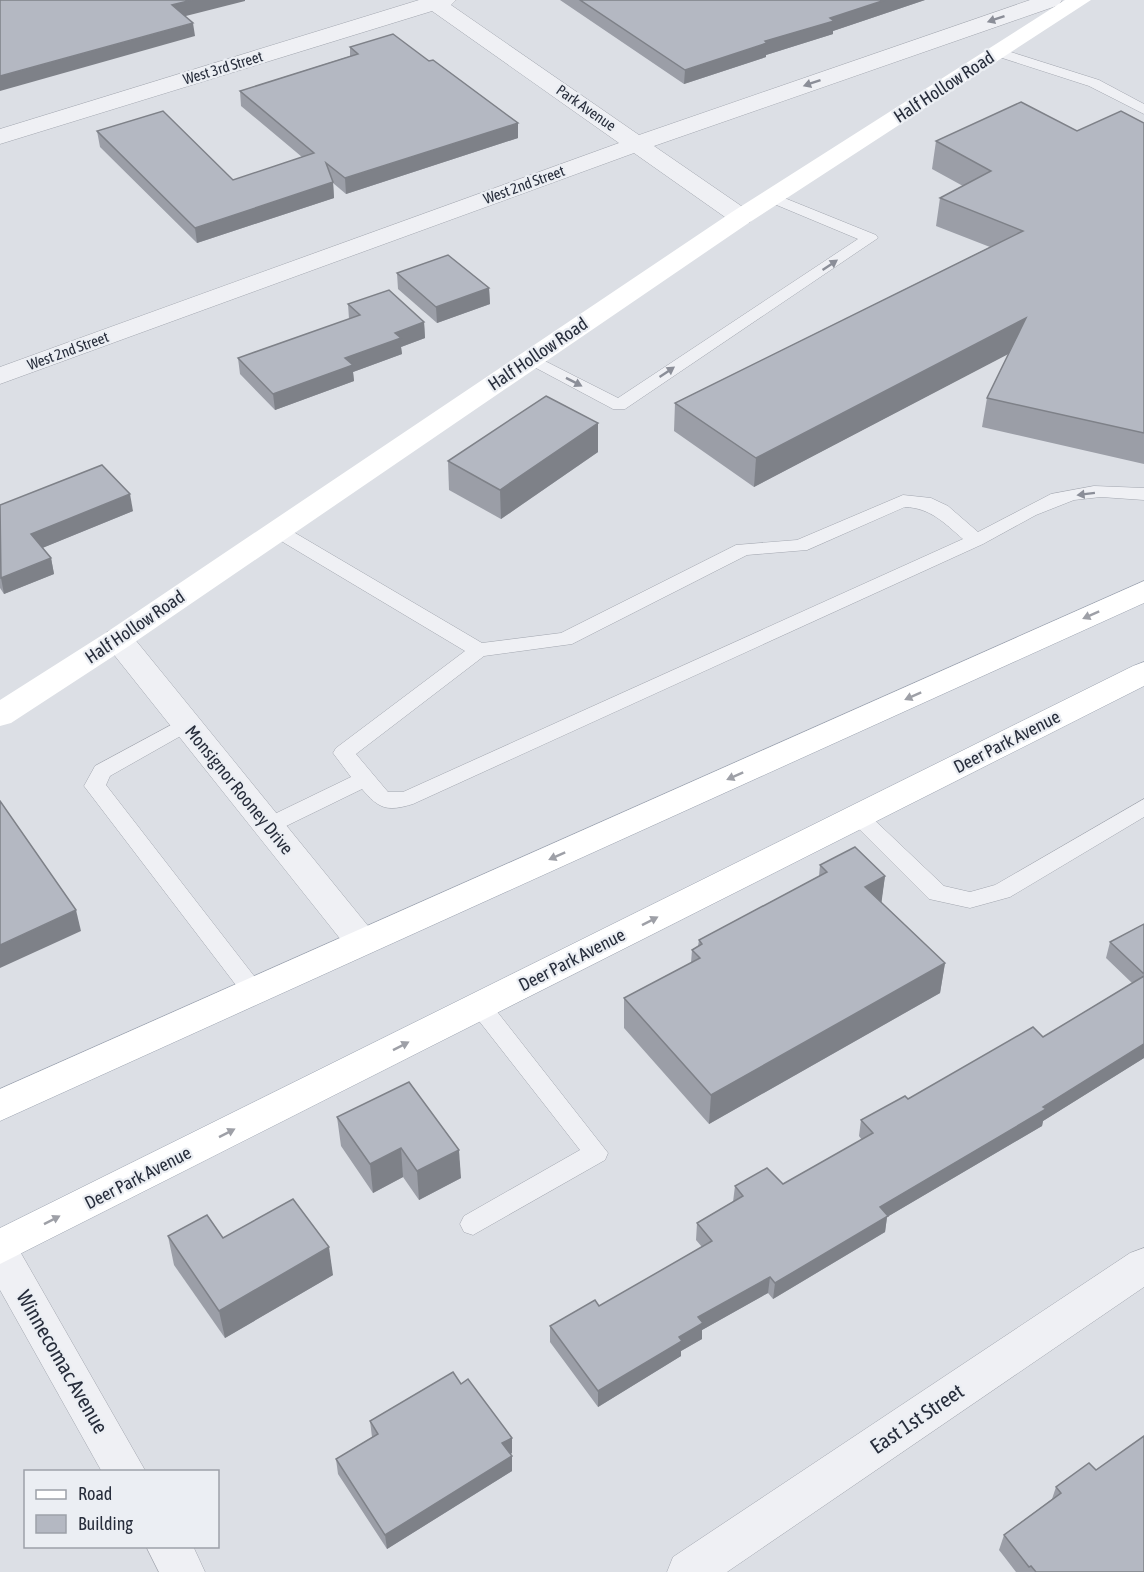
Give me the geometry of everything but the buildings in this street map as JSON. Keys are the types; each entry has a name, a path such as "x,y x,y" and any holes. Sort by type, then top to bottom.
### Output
{"main road":[{"name":"Half Hollow Road","path":"0,715 118,639 741,218 1080,0"},
{"path":"0,1107 361,941 555,857 1144,591"},
{"name":"Deer Park Avenue","path":"0,1247 1144,673"}],"street":[{"name":"West 2nd Street","path":"0,376 637,144 1051,0"},
{"name":"Park Avenue","path":"437,1 741,218"},
{"name":"West 3rd Street","path":"0,137 437,1"},
{"name":"Monsignor Rooney Drive","path":"118,639 361,941"},
{"name":"Winnecomac Avenue","path":"0,1253 124,1470"},
{"name":"East 1st Street","path":"689,1572 1144,1265"},
{"path":"169,1548 183,1572"}],"lane":[{"path":"998,52 1094,83 1144,110"},
{"path":"529,360 619,405 870,238 772,198"},
{"path":"975,540 941,510 925,502 903,501 800,546 743,549 565,639 479,650 343,753 383,800 406,799 975,540 999,529 1048,502 1087,492 1144,494"},
{"path":"278,531 479,650"},
{"path":"186,724 102,771 95,786 253,991"},
{"path":"268,826 365,779"},
{"path":"858,817 937,893 970,900 1002,891 1144,807"},
{"path":"473,1224 596,1153 480,1006"}]}
